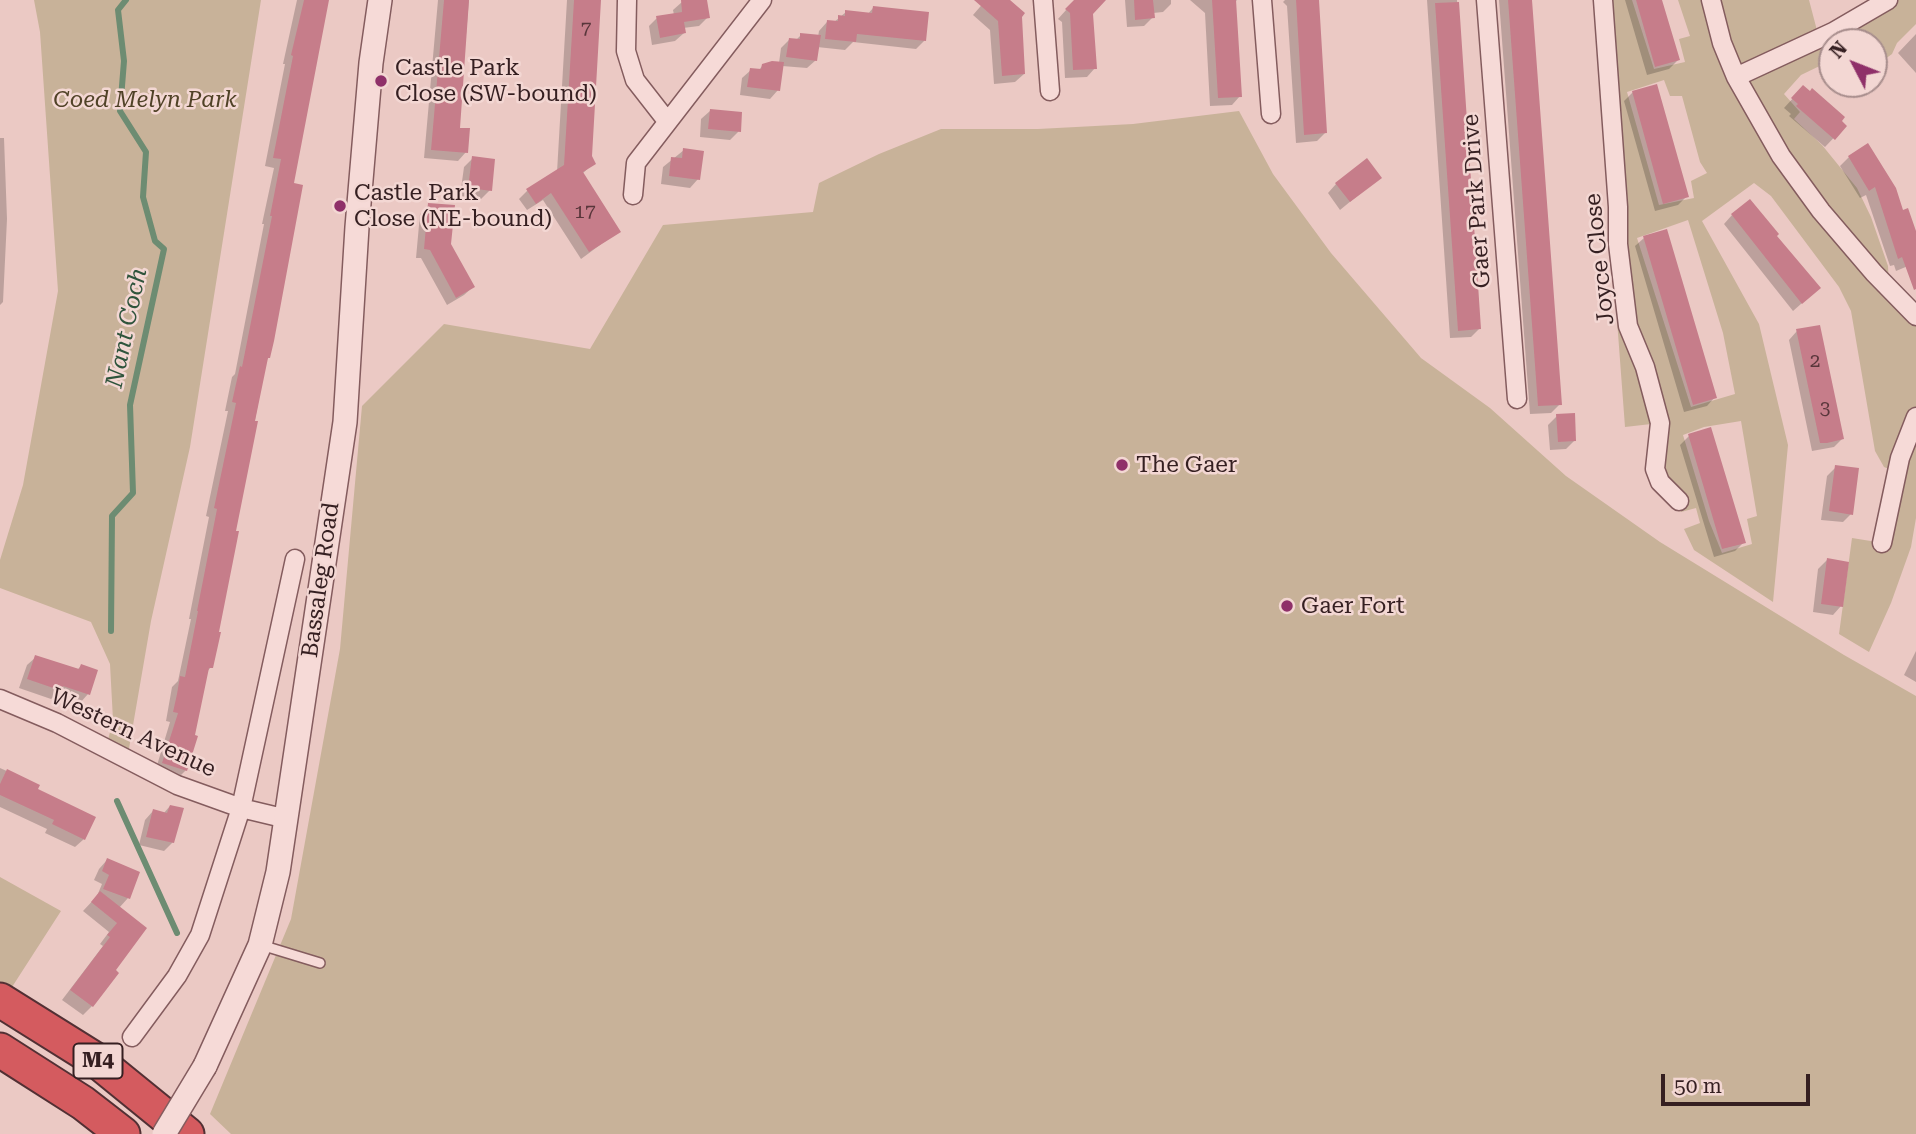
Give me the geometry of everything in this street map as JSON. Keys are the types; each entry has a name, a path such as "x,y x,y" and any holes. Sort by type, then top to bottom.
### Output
{"highway":[{"name":"M4","path":"0,1000 96,1060 187,1134"},
{"name":"M4","path":"0,1050 83,1103 123,1134"}],"street":[{"name":"Bassaleg Road","path":"164,1134 205,1066 260,945 278,872 345,422 357,227 380,0"},
{"path":"627,0 626,51 635,80 667,121"},
{"path":"633,195 636,163 762,0"},
{"path":"1043,0 1050,91"},
{"path":"1262,0 1271,114"},
{"name":"Gaer Park Drive","path":"1486,0 1517,399"},
{"name":"Joyce Close","path":"1603,0 1618,207 1618,244 1628,326 1645,367 1660,423 1655,469 1660,482 1679,501"},
{"path":"1711,0 1721,43 1736,77 1781,156 1821,211 1874,274 1916,316"},
{"path":"1736,77 1833,32 1888,0"},
{"path":"1882,543 1900,458 1916,417"},
{"name":"Bassaleg Road","path":"132,1037 177,976 200,935 241,808 295,559"},
{"name":"Western Avenue","path":"0,699 57,723 177,785 241,808 287,819"}],"lane":[{"path":"260,945 320,963"}],"green space":[{"name":"Coed Melyn Park","path":"34,0 261,0 190,447 151,621 127,760 106,748 113,720 110,664 91,622 0,588 0,560 23,485 58,291 40,32"},
{"path":"1603,0 1632,0 1654,69 1685,62 1679,39 1690,36 1678,0 1809,0 1818,34 1818,67 1801,75 1784,94 1800,112 1794,119 1822,145 1857,188 1871,217 1888,266 1889,288 1916,307 1916,518 1911,547 1891,603 1869,652 1839,634 1852,538 1883,543 1896,472 1884,467 1875,451 1851,311 1839,287 1771,196 1754,183 1702,221 1759,324 1788,445 1773,602 1694,550 1684,529 1700,523 1696,508 1681,512 1679,501 1660,482 1660,423 1625,427 1617,320 1625,302","holes":["1664,80 1670,96 1682,96 1700,162 1707,173 1691,181 1694,198 1659,205 1627,92","1688,220 1723,333 1735,394 1691,407 1637,238","1741,421 1757,516 1747,519 1752,544 1722,553 1709,521 1683,435 1704,427"]},
{"path":"1888,0 1916,0 1916,24 1897,43 1888,57 1888,28 1837,28"},
{"name":"Gaer Fort","path":"1239,111 1273,174 1331,253 1421,358 1490,408 1566,476 1660,542 1916,696 1916,1134 231,1134 210,1114 291,919 340,649 362,406 444,324 590,349 663,225 813,212 819,183 879,154 941,129 1038,129 1133,124"},
{"path":"0,877 61,911 3,1001 0,999"}],"building":[{"path":"304,0 329,0 294,183 303,185 274,341 255,421 258,421 236,531 239,531 221,632 213,668 209,668 195,735 198,736 187,771 162,763 178,713 173,712 180,676 185,677 217,509 214,508 236,403 232,402 240,366 242,367 272,216 281,159 273,158 293,56 291,55"},
{"path":"444,0 469,0 460,128 470,128 468,153 431,150"},
{"path":"574,0 601,0 592,156 596,164 583,172 621,232 589,252 551,193 536,204 526,189 564,165"},
{"path":"681,0 707,0 710,18 684,22 686,33 660,38 656,16 682,12"},
{"path":"974,0 1010,0 1025,13 1022,17 1025,74 1002,76 998,21"},
{"path":"1074,0 1106,0 1093,14 1097,69 1073,70 1070,13 1065,9"},
{"path":"1134,0 1153,0 1155,18 1135,20"},
{"path":"1212,0 1236,0 1242,97 1218,98"},
{"path":"1296,0 1319,0 1327,133 1304,135"},
{"path":"1508,0 1532,0 1562,405 1538,406"},
{"path":"1636,0 1662,0 1680,60 1655,67"},
{"path":"1459,2 1481,329 1458,331 1435,3"},
{"path":"873,6 929,12 926,41 857,34 856,42 825,39 827,20 838,21 838,15 845,16 845,10 872,13"},
{"path":"800,33 821,35 817,61 786,57 789,38 800,39"},
{"path":"784,62 780,91 747,87 750,68 761,69 762,64"},
{"path":"1657,84 1689,197 1663,204 1632,91"},
{"path":"1803,85 1810,91 1812,88 1818,93 1818,98 1823,98 1845,117 1842,121 1847,126 1835,140 1796,106 1798,104 1791,98"},
{"path":"710,109 742,112 741,132 708,129"},
{"path":"1868,143 1896,188 1903,210 1908,208 1916,231 1914,290 1902,257 1898,259 1875,187 1869,191 1848,156"},
{"path":"683,148 704,151 700,180 669,176 671,157 682,158"},
{"path":"472,156 495,159 492,191 468,188"},
{"path":"1367,158 1382,178 1350,202 1335,183"},
{"path":"1750,199 1821,288 1802,304 1731,214"},
{"path":"428,203 455,205 451,244 475,287 456,298 430,250 424,249"},
{"path":"1667,229 1717,398 1693,405 1643,236"},
{"path":"1820,325 1844,439 1827,443 1820,443 1796,329"},
{"path":"1575,413 1576,441 1558,442 1556,414"},
{"path":"1711,427 1746,543 1722,549 1688,434"},
{"path":"1835,465 1859,468 1853,515 1829,511"},
{"path":"1827,558 1849,562 1843,607 1821,604"},
{"path":"35,655 79,669 81,664 98,670 90,695 63,686 62,691 27,679"},
{"path":"7,769 40,785 38,789 96,817 85,840 52,824 54,820 0,795 0,784"},
{"path":"170,805 184,808 174,843 146,837 153,809 167,813"},
{"path":"107,858 140,872 130,899 103,889 109,875 102,871"},
{"path":"100,891 147,928 116,970 119,973 93,1007 70,990 110,937 107,935 117,923 91,902"}],"waterway":[{"name":"Nant Coch","path":"111,631 112,516 133,493 130,405 164,249 155,241 143,197 146,152 120,111 124,61 118,10 126,0"},
{"name":"Nant Coch","path":"117,801 177,933"}],"place":[{"name":"Castle Park Close (SW-bound)","path":"381,81"},
{"name":"Castle Park Close (NE-bound)","path":"340,206"},
{"name":"The Gaer","path":"1122,465"},
{"name":"Gaer Fort","path":"1287,606"}]}
